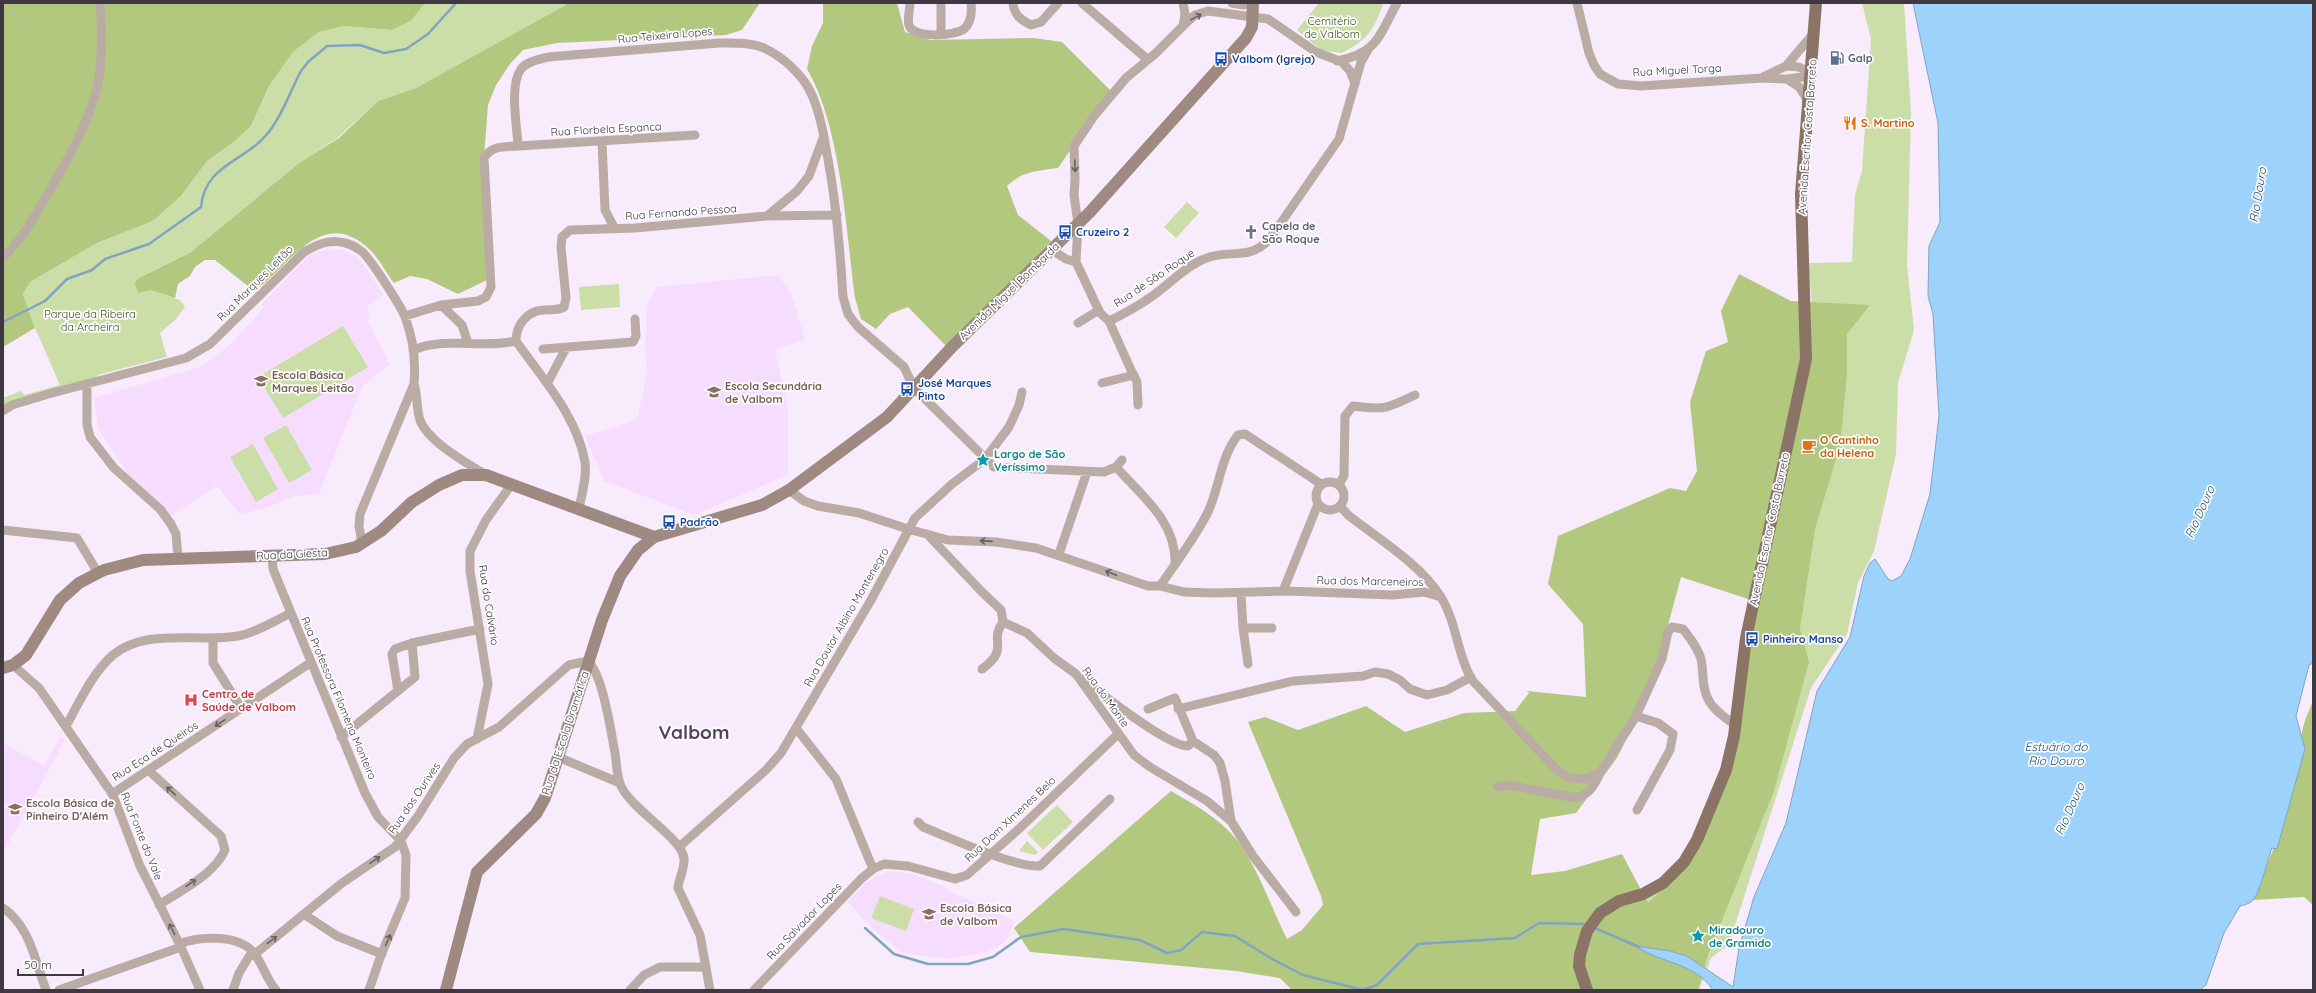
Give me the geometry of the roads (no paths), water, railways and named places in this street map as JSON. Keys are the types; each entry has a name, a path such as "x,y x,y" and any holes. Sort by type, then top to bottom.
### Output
{"main road":[{"name":"Avenida Escritor Costa Barreto","path":"1587,990 1579,966 1580,955 1587,931 1600,913 1619,901 1643,894 1663,883 1684,862 1697,840 1726,770 1735,725 1746,638 1806,358 1801,194 1816,3"}],"street":[{"path":"3,257 13,248 30,223 72,153 90,110 98,79 100,3"},
{"path":"910,3 909,24 914,32 921,35 941,34 962,30 969,24 972,3"},
{"path":"941,3 941,34"},
{"path":"1013,3 1013,11 1022,20 1031,25 1041,22 1058,3"},
{"path":"1082,3 1147,59"},
{"path":"1183,3 1185,14 1183,26"},
{"path":"1232,3 1243,5 1253,4 1254,17"},
{"name":"Rua de São Roque","path":"1109,321 1152,297 1196,263 1206,258 1252,252 1260,249 1270,240 1339,139 1361,62 1368,50 1378,38 1396,3"},
{"name":"Rua Miguel Torga","path":"1577,3 1592,59 1600,74 1618,84 1641,86 1762,78 1787,79 1811,75"},
{"path":"1138,405 1139,393 1134,375 1109,321 1099,310 1076,262 1078,224 1074,195 1074,146 1078,138 1126,78 1165,45 1195,15 1208,11 1268,19 1316,52 1337,61 1350,71 1355,84"},
{"name":"Avenida Miguel Bombarda","path":"654,537 762,505 789,490 865,435 887,417 952,347 1078,224 1246,38 1252,27 1254,17"},
{"name":"Rua Miguel Torga","path":"1762,78 1786,66 1814,33"},
{"name":"Rua Teixeira Lopes","path":"518,146 515,81 521,68 530,62 548,58 719,43 742,43 763,47 788,64 799,74 811,93 824,137 834,184 843,297 848,314 858,328 904,367 914,388 984,459 994,467 1104,472 1119,464 1160,516 1173,542 1175,564"},
{"path":"1337,61 1355,58 1368,50"},
{"path":"1786,66 1799,67 1811,75"},
{"path":"1787,79 1799,87 1809,102"},
{"name":"Rua Florbela Espanca","path":"518,146 602,142 695,135"},
{"path":"766,216 792,196 809,176 824,137"},
{"name":"Rua Fernando Pessoa","path":"602,142 605,210 615,228 735,220 766,216 837,215"},
{"path":"405,316 441,305 478,301 486,297 491,287 484,158 488,150 496,147 518,146"},
{"path":"579,508 583,489 585,462 575,432 548,382 516,340 516,334 521,322 530,314 541,310 558,310 564,306 566,298 561,247 562,237 570,230 615,228"},
{"name":"Rua Marques Leitão","path":"3,411 12,405 186,358 210,344 304,252 318,244 330,241 346,243 362,251 375,268 405,316 416,366 414,384 360,514 359,526 362,543"},
{"path":"1052,250 1066,259 1076,262"},
{"path":"441,305 462,325 468,343"},
{"path":"1078,324 1099,310"},
{"path":"543,349 633,342 636,336 635,319"},
{"path":"413,350 441,342 488,345 516,340"},
{"path":"548,382 566,348"},
{"path":"1102,383 1134,375"},
{"path":"87,384 87,425 90,437 114,468 160,509 171,524 176,534 178,558"},
{"path":"414,384 420,420 425,430 450,451 486,475"},
{"name":"Rua Doutor Albino Montenegro","path":"679,847 766,770 781,753 871,600 915,518 929,503 984,459 1009,427 1019,405 1022,392"},
{"path":"1339,484 1344,476 1345,416 1350,408 1353,406 1379,410 1391,407 1415,395"},
{"path":"1160,586 1190,545 1209,510 1222,465 1238,435 1245,434 1321,484"},
{"path":"1059,554 1087,472"},
{"name":"Rua da Giesta","path":"8,667 26,655 60,600 79,583 98,573 143,560 325,554 356,546 380,531 412,502 439,485 462,475 486,475 579,508 654,537"},
{"path":"1283,591 1318,504 1316,496 1321,484 1328,481 1339,484 1345,495 1340,506 1329,510 1318,504"},
{"name":"Rua do Calvário","path":"477,739 488,684 470,571 470,551 479,533 511,485"},
{"name":"Rua dos Marceneiros","path":"789,490 809,503 859,513 948,540 1018,544 1059,554 1148,586 1160,586 1184,592 1241,594 1283,591 1393,595 1424,592 1441,598"},
{"path":"1340,506 1348,515 1418,569 1432,583 1449,610 1465,668 1471,677 1556,769 1570,778 1578,780 1586,779 1600,773"},
{"path":"3,530 77,538 98,573"},
{"path":"927,534 1001,610 1003,622 998,628 997,655 994,660 982,669"},
{"name":"Rua da Escola Dramática","path":"446,990 477,872 536,814 545,798 588,660 620,576 638,550 654,537"},
{"name":"Rua Professora Filomena Monteiro","path":"272,555 273,569 341,737 378,817 401,841"},
{"path":"1241,594 1243,628 1248,664"},
{"path":"66,726 103,666 113,655 126,647 139,642 160,639 238,636 291,613"},
{"name":"Rua do Monte","path":"1003,622 1027,633 1054,658 1076,674 1134,755 1150,767 1207,802 1231,821"},
{"path":"1497,787 1508,785 1576,798 1585,796 1592,789 1600,773 1636,716 1662,659 1668,632 1672,627 1684,629 1694,644 1701,659 1703,683 1708,699 1720,714 1735,725"},
{"path":"1243,628 1272,628"},
{"path":"398,691 392,654 395,649 412,643 480,629"},
{"path":"213,638 213,663 241,708"},
{"path":"341,737 415,677 412,643"},
{"path":"588,660 595,670 599,682 610,726 620,783 639,810 679,847 684,857 684,867 678,888 700,935 710,990"},
{"name":"Rua dos Ourives","path":"233,990 250,955 255,954 305,915 342,883 401,841 454,758 467,744 499,727 569,666 588,660"},
{"name":"Rua Eça de Queirós","path":"112,794 310,663"},
{"name":"Rua Fonte do Vale","path":"8,667 39,688 112,794 140,866 180,945 200,990"},
{"path":"1178,709 1293,681 1363,676 1375,672 1388,674 1400,680 1410,689 1427,695 1447,690 1471,677"},
{"path":"1076,674 1128,713 1176,743 1183,746 1193,741"},
{"path":"1148,709 1175,698 1178,709 1193,741 1214,755 1220,763 1225,781 1225,796 1231,821 1253,856 1296,912"},
{"path":"1636,716 1658,723 1673,734 1670,750 1637,810"},
{"path":"796,728 836,779 872,869"},
{"name":"Rua Dom Ximenes Belo","path":"872,869 884,864 908,866 955,879 967,875 992,854 1118,734"},
{"path":"558,757 620,783"},
{"path":"148,770 221,836 225,850 220,861 211,870 159,905"},
{"path":"1207,802 1225,796"},
{"path":"918,822 923,827 992,854 1029,867 1040,866 1110,799"},
{"path":"369,990 405,898 406,855 401,841"},
{"name":"Rua Salvador Lopes","path":"754,990 872,869"},
{"path":"3,908 12,914 25,931 46,990"},
{"path":"305,915 337,936 382,954"},
{"path":"59,990 180,945 212,937 238,943 252,950 272,988"},
{"path":"630,990 644,975 660,967 706,967"}],"water":[{"name":"Estuário do Rio Douro","path":"1913,3 2313,3 2313,663 2309,665 2296,716 2305,749 2277,849 2272,848 2255,898 2249,903 2240,906 2224,933 2206,985 2200,990 1713,990 1696,974 1677,964 1656,957 1636,946 1670,951 1687,956 1733,987 1739,948 1754,897 1786,823 1817,691 1850,637 1864,576 1870,563 1875,559 1888,579 1892,581 1901,576 1910,559 1930,494 1939,416 1933,314 1928,296 1929,246 1940,222 1938,123"}],"waterway":[{"path":"3,322 45,301 67,279 92,270 105,259 149,244 201,207 204,193 210,181 227,165 259,143 268,133 282,111 301,71 308,62 327,46 360,45 384,53 406,49 428,34 456,3"},
{"path":"865,928 894,954 928,964 968,964 993,957 1021,937 1064,929 1140,940 1167,953 1181,950 1202,932 1235,936 1272,959 1303,975 1363,990 1377,985 1418,944 1515,938 1539,923 1584,924"},
{"path":"1597,929 1639,947"}],"place":[{"name":"Galp","path":"1837,58"},
{"name":"Valbom (Igreja)","path":"1221,59"},
{"name":"S. Martino","path":"1850,123"},
{"name":"Cruzeiro 2","path":"1065,232"},
{"name":"Capela de São Roque","path":"1251,232"},
{"name":"Escola Básica Marques Leitão","path":"261,381"},
{"name":"José Marques Pinto","path":"907,389"},
{"name":"Escola Secundária de Valbom","path":"714,392"},
{"name":"O Cantinho da Helena","path":"1809,446"},
{"name":"Largo de São Veríssimo","path":"983,460"},
{"name":"Padrão","path":"669,522"},
{"name":"Pinheiro Manso","path":"1752,639"},
{"name":"Centro de Saúde de Valbom","path":"191,700"},
{"name":"Escola Básica de Pinheiro D'Além","path":"15,809"},
{"name":"Escola Básica de Valbom","path":"929,914"},
{"name":"Miradouro de Gramido","path":"1698,936"}],"district":[{"name":"Valbom","path":"694,732"}],"park label":[{"name":"Cemitério de Valbom","path":"1332,27"},
{"name":"Parque da Ribeira da Archeira","path":"90,320"}],"water label":[{"name":"Rio Douro","path":"2258,195"},
{"name":"Rio Douro","path":"2200,512"},
{"name":"Rio Douro","path":"2070,809"}]}
